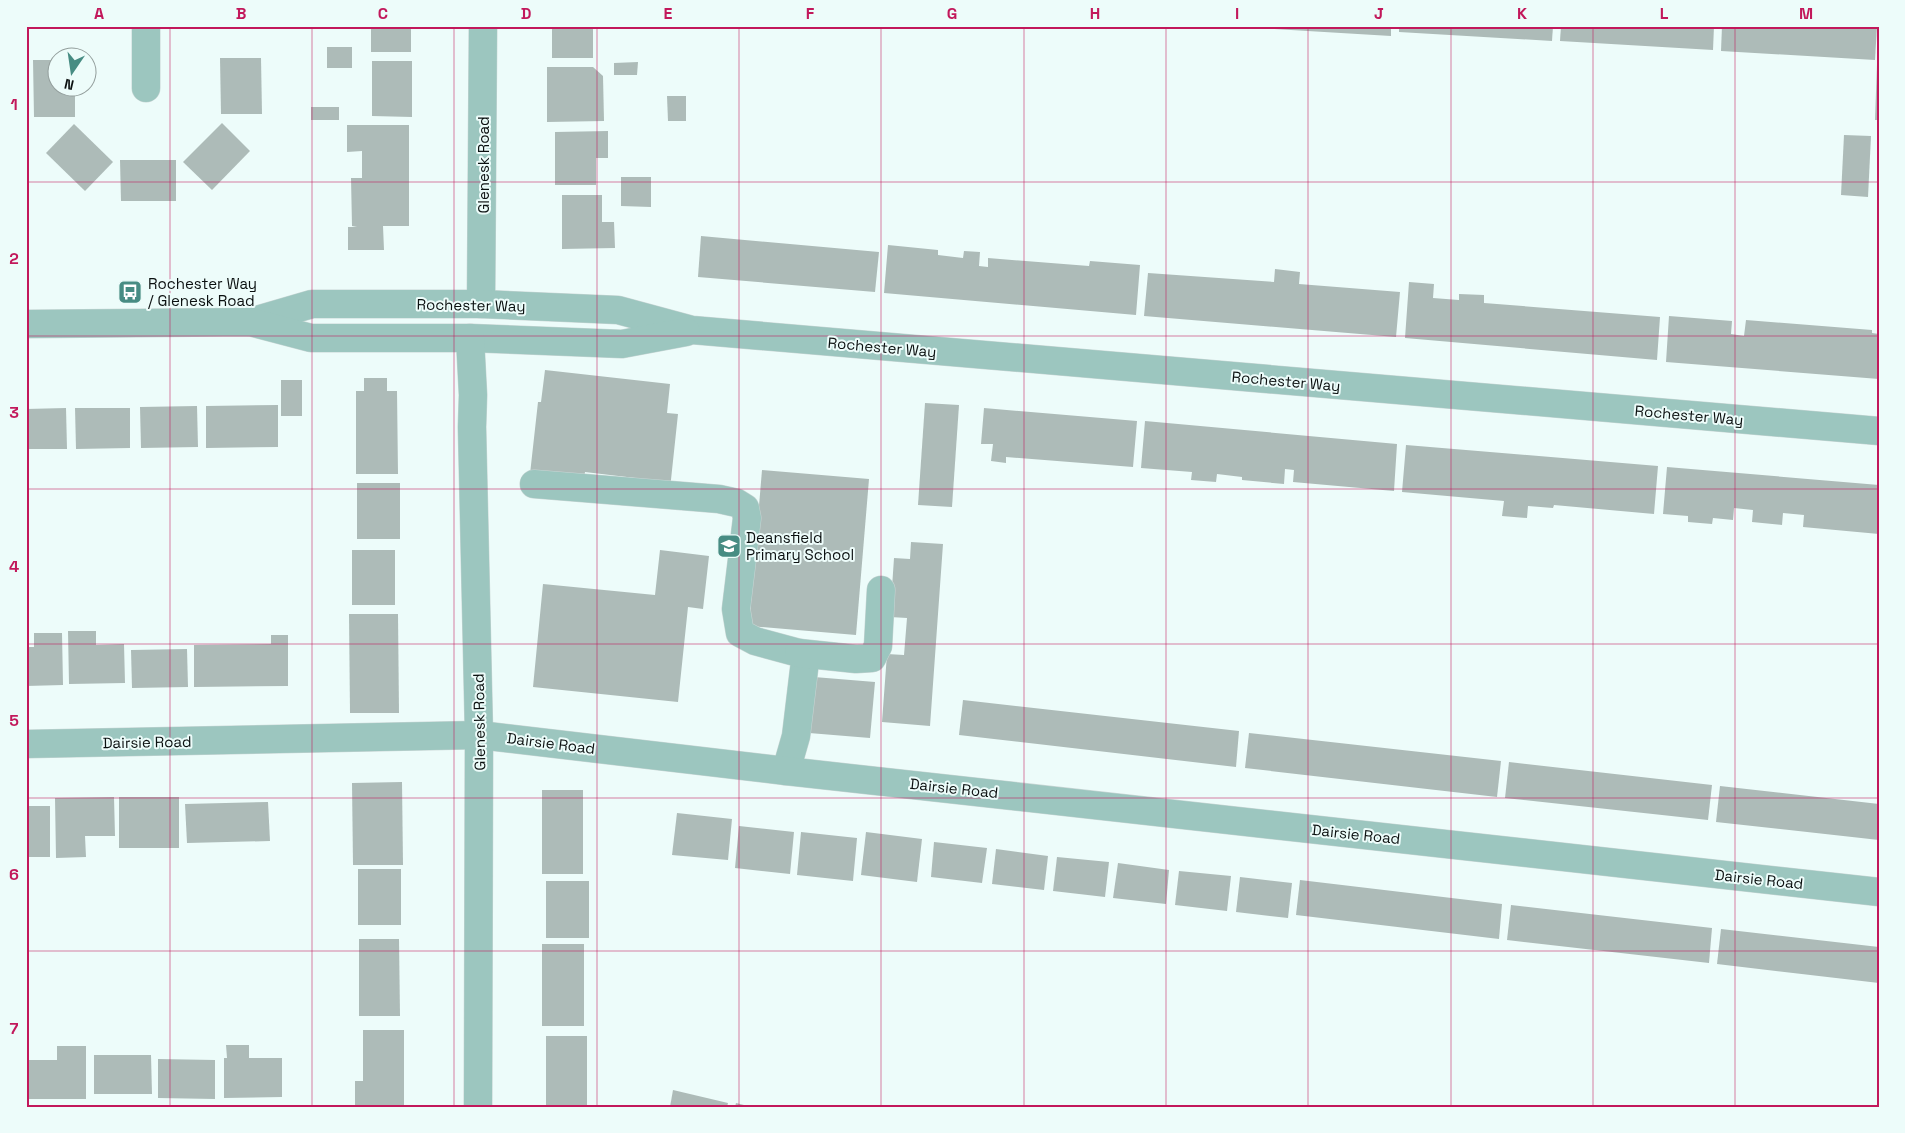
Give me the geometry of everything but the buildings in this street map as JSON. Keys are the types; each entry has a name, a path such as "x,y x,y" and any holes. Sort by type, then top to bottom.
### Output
{"street":[{"path":"146,26 146,88"},
{"name":"Glenesk Road","path":"482,304 483,26"},
{"name":"Rochester Way","path":"250,322 312,304 482,304 618,310 692,330 1879,431"},
{"name":"Rochester Way","path":"26,324 250,322 311,338 470,338 622,344 692,330"},
{"name":"Glenesk Road","path":"470,338 479,735 478,1107"},
{"path":"534,484 719,499 737,503 745,508 747,518 736,609 740,633 755,642 799,653 856,659 872,658 878,646 881,590"},
{"path":"786,771 796,736 805,661 799,653"},
{"name":"Dairsie Road","path":"26,744 479,735 786,771 1879,892"}],"place":[{"name":"Rochester Way / Glenesk Road","path":"130,292"},
{"name":"Deansfield Primary School","path":"729,546"}]}
